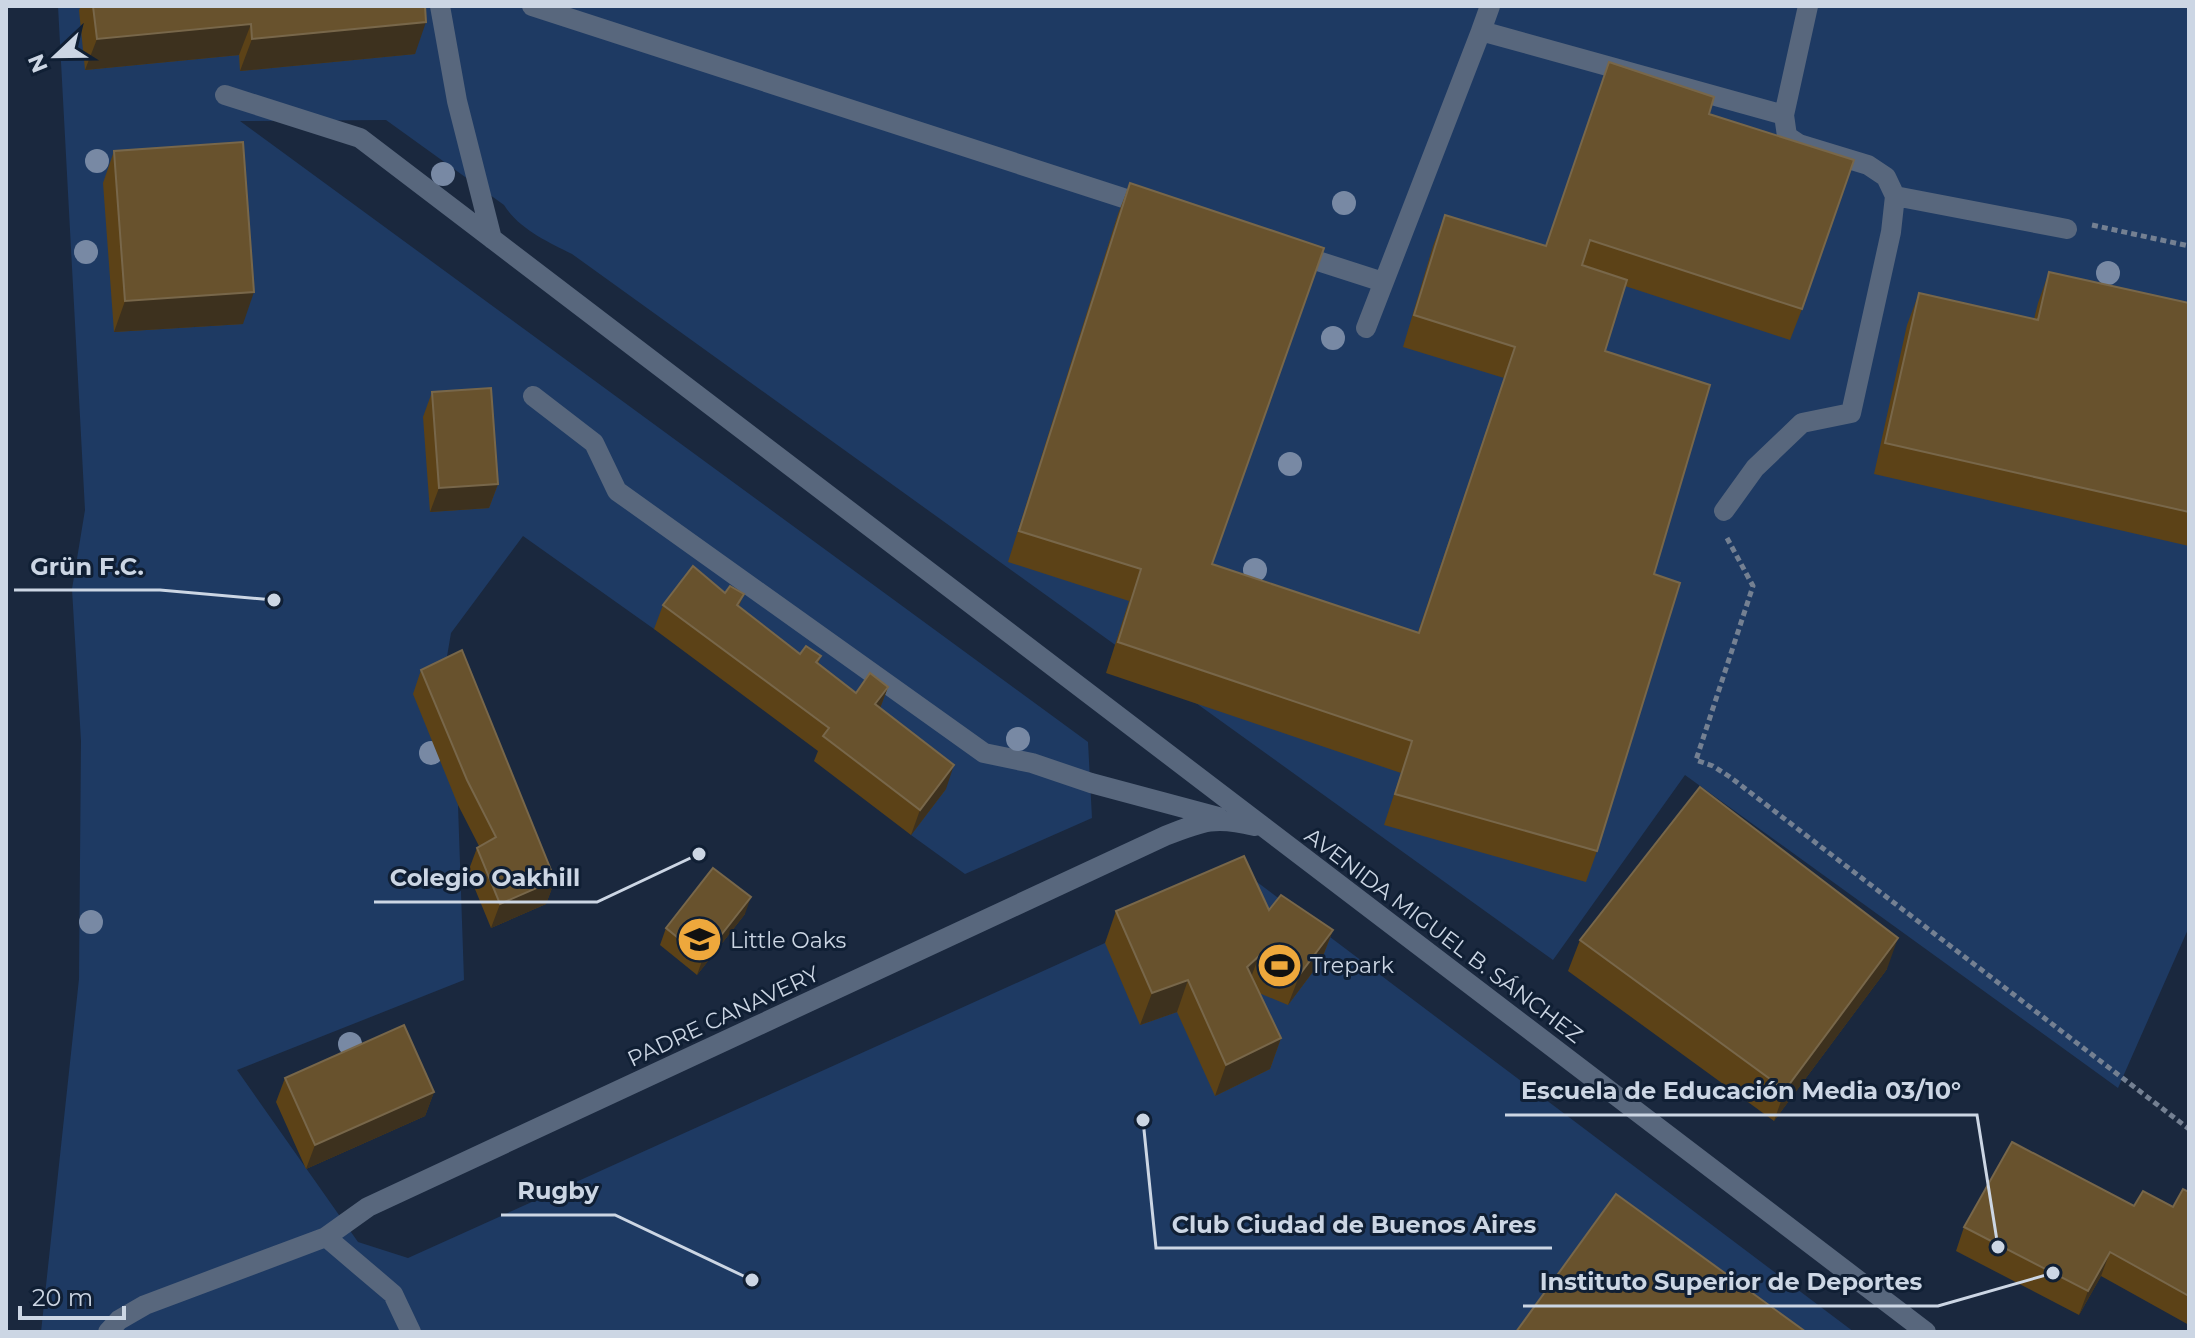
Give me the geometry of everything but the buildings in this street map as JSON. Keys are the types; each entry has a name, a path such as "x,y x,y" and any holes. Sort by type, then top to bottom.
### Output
{"street":[{"path":"440,6 457,101 492,239"},
{"path":"532,6 1171,213"},
{"path":"1366,328 1490,6"},
{"path":"1724,511 1755,468 1802,423 1851,413 1891,232 1895,196 1886,177 1868,165 1799,144 1787,136 1784,115 1808,6"},
{"path":"1481,31 1784,115"},
{"name":"AVENIDA MIGUEL B. SÁNCHEZ","path":"225,95 360,138 1926,1332"},
{"path":"1895,196 2067,229"},
{"path":"1277,248 1383,282"},
{"path":"533,396 594,443 617,491 984,753 1032,763 1091,783 1222,819"},
{"name":"PADRE CANAVERY","path":"108,1332 119,1320 145,1305 326,1237 368,1207 1165,836 1200,822 1222,819 1254,825 1276,837"},
{"path":"326,1237 393,1294 411,1332"}],"path":[{"path":"2067,229 2083,223 2189,246"},
{"path":"1724,511 1721,526 1753,586 1696,760 1730,777 2189,1129"}],"shaded area":[{"path":"58,6 2189,6 2189,927 2118,1088 1685,775 1553,960 572,254 526,228 504,205 386,120 240,121 1088,742 1092,818 965,874 911,835 945,789 654,629 523,536 451,633 443,680 458,805 464,980 237,1070 358,1242 408,1258 1105,943 1233,888 1257,882 1854,1332 41,1332 79,979 81,741 72,589 85,510"}],"place":[{"name":"Grün F.C.","path":"274,600"},
{"name":"Colegio Oakhill","path":"699,854"},
{"name":"Little Oaks","path":"699,940"},
{"name":"Trepark","path":"1279,965"},
{"name":"Club Ciudad de Buenos Aires","path":"1143,1120"},
{"name":"Escuela de Educación Media 03/10°","path":"1998,1247"},
{"name":"Instituto Superior de Deportes","path":"2053,1273"},
{"name":"Rugby","path":"752,1280"}]}
